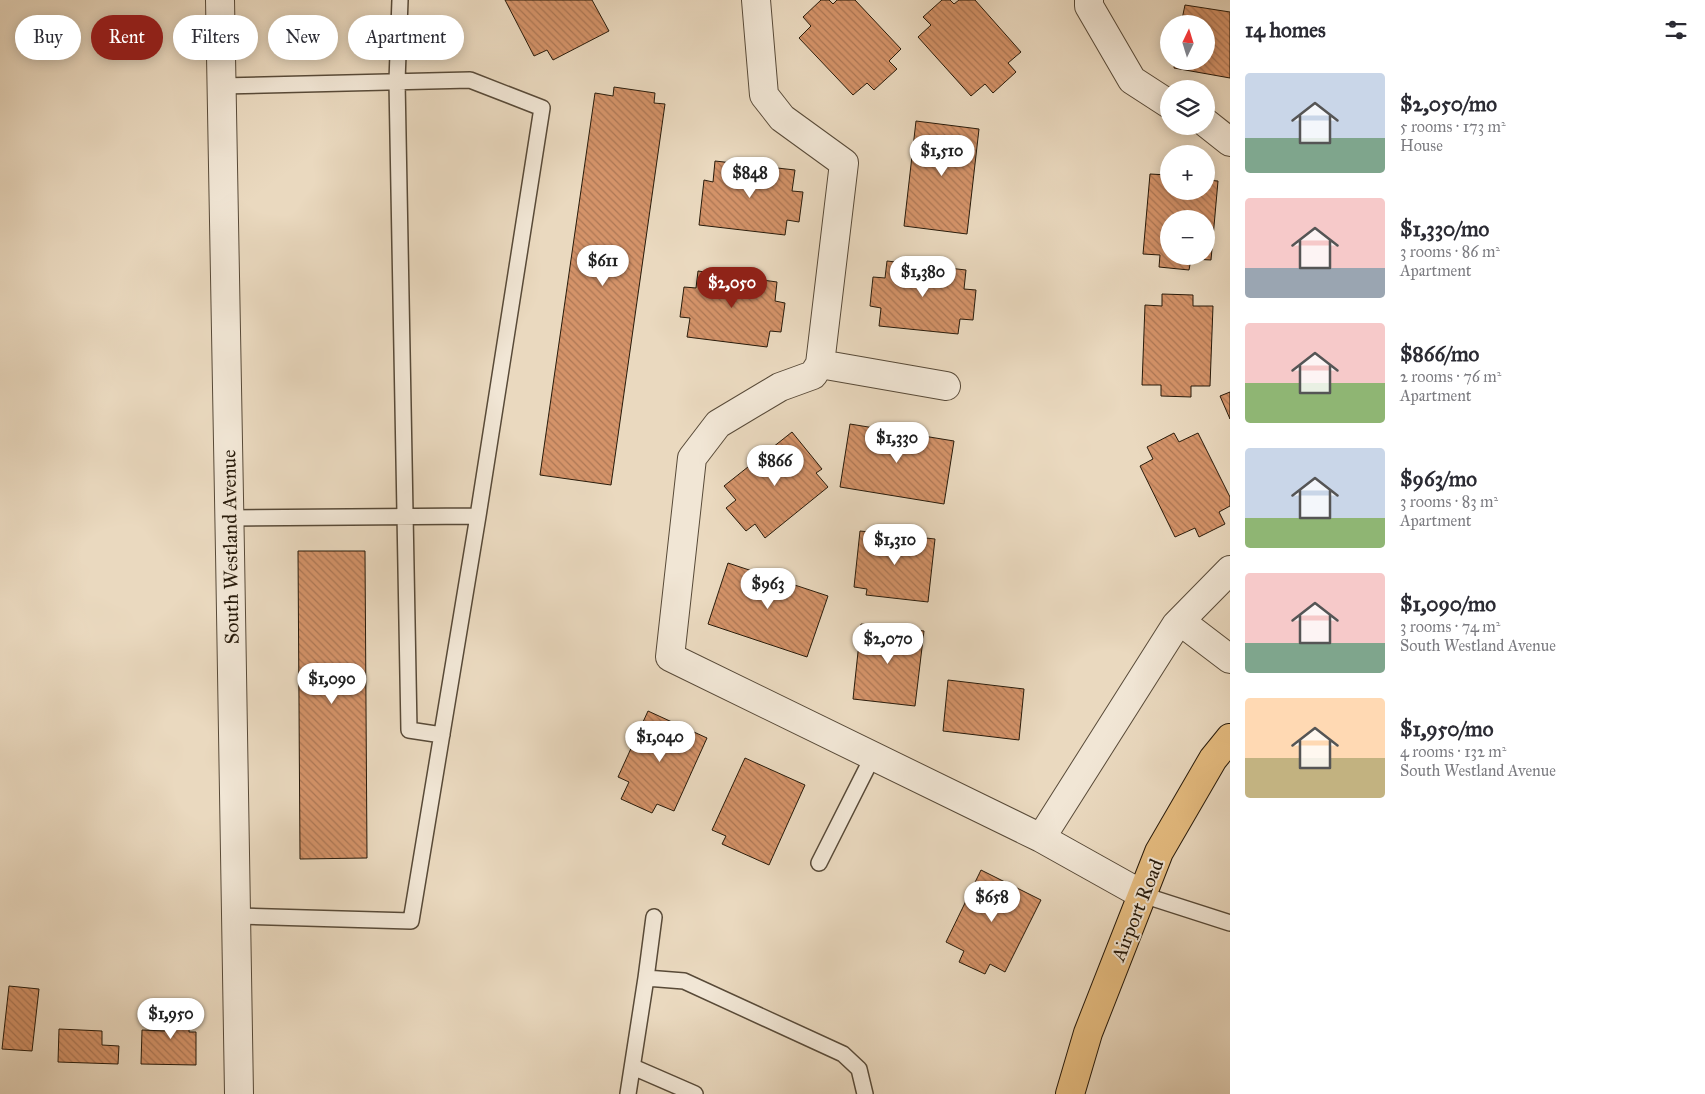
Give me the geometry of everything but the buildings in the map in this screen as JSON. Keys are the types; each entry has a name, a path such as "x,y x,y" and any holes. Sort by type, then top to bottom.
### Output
{"highway":[{"name":"Airport Road","path":"1070,1094 1088,1033 1160,852 1213,759 1230,738"}],"street":[{"name":"South Westland Avenue","path":"220,0 240,1094"},
{"path":"756,0 764,95 782,118 844,163 820,364 813,375 780,387 718,424 692,458 670,657 1041,838 1143,895"},
{"path":"1089,0 1089,6 1132,80 1160,98"},
{"path":"1215,130 1230,142"},
{"path":"820,364 946,386"},
{"path":"1041,838 1180,621 1230,570"},
{"path":"1180,621 1230,659"}],"lane":[{"path":"400,0 397,81 409,730 442,735"},
{"path":"221,86 470,80 542,108 478,516 411,921 238,916"},
{"path":"229,518 478,516"},
{"path":"819,863 873,756"},
{"path":"1143,895 1230,923"},
{"path":"628,1094 654,917"},
{"path":"646,978 684,981 843,1054 859,1069 865,1094"},
{"path":"633,1066 695,1094"}]}
